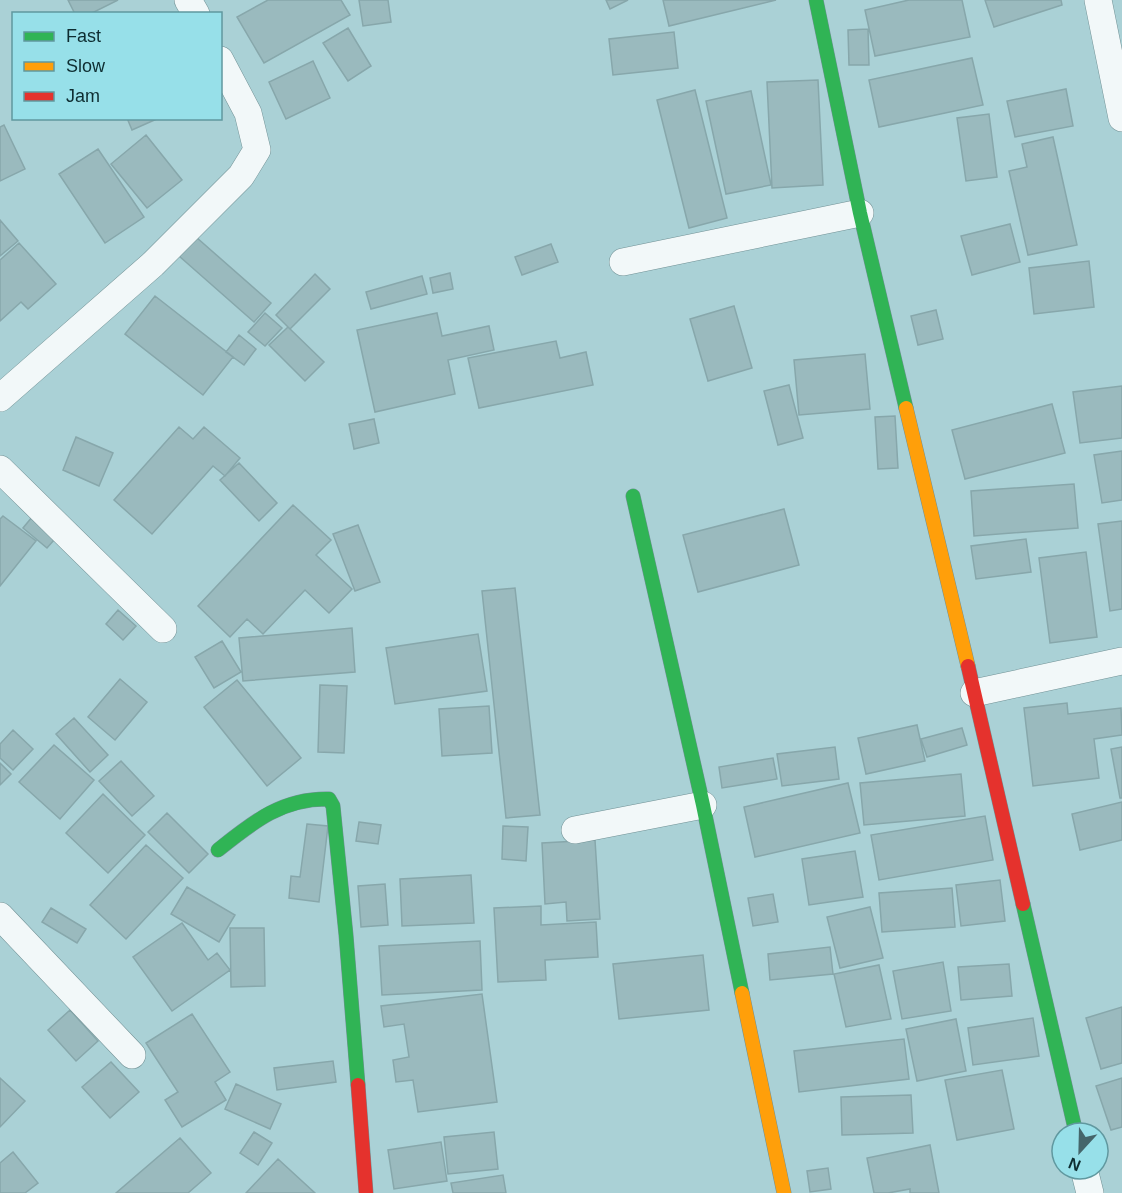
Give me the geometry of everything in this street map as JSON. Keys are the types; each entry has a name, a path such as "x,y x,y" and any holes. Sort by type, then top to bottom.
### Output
{"street":[{"path":"816,0 860,213 1073,1121"},
{"path":"1098,0 1122,118"},
{"path":"0,398 153,264 242,176 257,150 248,113 222,64"},
{"path":"623,262 860,213"},
{"path":"0,469 163,629"},
{"path":"633,496 703,805 784,1193"},
{"path":"974,693 1122,661"},
{"path":"218,850 260,817 298,800 328,799 333,806 347,947 366,1193"},
{"path":"575,830 703,805"},
{"path":"0,916 132,1055"}],"building":[{"path":"68,0 118,0 94,12 74,12"},
{"path":"268,0 341,0 350,15 264,63 237,17"},
{"path":"359,0 388,0 391,22 363,26"},
{"path":"606,0 628,0 610,9"},
{"path":"663,0 776,0 669,26"},
{"path":"909,0 962,0 970,37 875,56 865,10"},
{"path":"985,0 1061,0 1062,5 994,27"},
{"path":"348,28 371,66 348,81 323,43"},
{"path":"868,29 869,65 849,65 848,30"},
{"path":"674,32 678,68 613,75 609,39"},
{"path":"972,58 983,105 879,127 869,80"},
{"path":"313,61 330,98 286,119 269,82"},
{"path":"818,80 823,185 772,188 767,82"},
{"path":"1066,89 1073,126 1015,137 1007,101"},
{"path":"695,90 727,218 689,228 657,100"},
{"path":"751,91 771,185 726,194 706,101"},
{"path":"989,114 997,177 966,181 957,118"},
{"path":"128,120 154,120 132,130"},
{"path":"4,125 25,169 0,181 0,127"},
{"path":"146,135 182,180 147,208 111,164"},
{"path":"1053,137 1077,245 1028,255 1009,171 1027,167 1022,144"},
{"path":"98,149 144,217 105,243 59,174"},
{"path":"0,220 18,241 0,256"},
{"path":"1010,224 1020,262 972,275 961,236"},
{"path":"196,237 271,303 254,322 179,256"},
{"path":"19,243 56,284 28,309 21,302 0,321 0,260"},
{"path":"551,244 558,262 522,275 515,257"},
{"path":"1089,261 1094,307 1034,314 1029,268"},
{"path":"450,273 453,289 433,293 430,278"},
{"path":"315,274 330,289 290,329 276,315"},
{"path":"422,276 427,294 371,309 366,292"},
{"path":"155,296 233,357 203,395 125,334"},
{"path":"734,306 752,368 708,381 690,319"},
{"path":"936,310 943,339 918,345 911,316"},
{"path":"265,313 282,328 265,346 248,332"},
{"path":"437,313 442,336 489,326 494,350 448,360 455,394 375,412 357,330"},
{"path":"288,327 324,362 305,381 269,345"},
{"path":"239,335 256,349 244,365 226,352"},
{"path":"556,341 560,358 586,352 593,385 479,408 468,358"},
{"path":"865,354 870,409 799,415 794,360"},
{"path":"789,385 803,438 778,445 764,391"},
{"path":"1122,386 1122,438 1080,443 1073,392"},
{"path":"1052,404 1065,453 965,479 952,430"},
{"path":"895,416 898,468 878,469 875,417"},
{"path":"374,419 379,443 354,449 349,424"},
{"path":"179,427 193,439 204,427 240,458 225,476 213,466 152,534 114,500"},
{"path":"76,437 113,453 99,486 63,470"},
{"path":"1122,451 1122,500 1102,503 1094,455"},
{"path":"239,463 277,503 259,521 220,480"},
{"path":"1074,484 1078,528 974,536 971,491"},
{"path":"293,505 331,540 316,555 352,589 329,613 305,590 263,634 247,619 230,637 198,606"},
{"path":"784,509 799,565 698,592 683,535"},
{"path":"37,511 61,532 47,548 23,528"},
{"path":"3,516 36,541 0,586 0,519"},
{"path":"1122,521 1122,609 1110,611 1098,524"},
{"path":"358,525 380,582 355,591 333,534"},
{"path":"1026,539 1031,572 976,579 971,546"},
{"path":"1086,552 1097,637 1050,643 1039,558"},
{"path":"515,588 540,815 506,818 482,591"},
{"path":"118,610 136,626 123,640 106,624"},
{"path":"352,628 355,672 243,681 239,638"},
{"path":"478,634 487,691 395,704 386,648"},
{"path":"222,641 241,672 214,688 195,657"},
{"path":"120,679 147,702 115,740 88,717"},
{"path":"237,680 301,758 267,786 204,707"},
{"path":"320,685 347,686 344,753 318,752"},
{"path":"1067,703 1068,714 1121,708 1122,735 1094,739 1099,778 1033,786 1024,708"},
{"path":"489,706 492,753 442,756 439,709"},
{"path":"74,718 108,755 90,772 56,734"},
{"path":"917,725 925,761 866,774 858,738"},
{"path":"962,728 967,745 927,757 921,739"},
{"path":"13,730 33,749 13,770 0,758 0,744"},
{"path":"54,745 94,780 60,819 19,782"},
{"path":"835,747 839,779 782,786 777,754"},
{"path":"1122,747 1122,798 1120,798 1111,749"},
{"path":"773,758 777,779 722,788 719,767"},
{"path":"121,761 154,796 132,816 99,781"},
{"path":"0,763 11,774 0,785"},
{"path":"961,774 965,816 864,825 860,783"},
{"path":"848,783 860,833 755,857 744,807"},
{"path":"103,794 145,835 108,873 66,833"},
{"path":"1122,802 1122,840 1080,850 1072,814"},
{"path":"167,813 208,854 189,873 148,832"},
{"path":"985,816 993,860 879,880 871,835"},
{"path":"359,822 381,825 378,844 356,841"},
{"path":"307,824 328,826 319,902 289,898 291,876 300,877"},
{"path":"503,826 528,827 526,861 502,859"},
{"path":"595,840 600,919 567,921 566,902 545,904 542,843"},
{"path":"146,845 183,878 126,939 90,905"},
{"path":"855,851 863,897 809,905 802,859"},
{"path":"471,875 474,923 402,926 400,879"},
{"path":"1000,880 1005,921 961,926 956,885"},
{"path":"385,884 388,925 361,927 358,886"},
{"path":"187,887 235,915 219,942 171,914"},
{"path":"952,888 955,927 882,932 879,893"},
{"path":"773,894 778,922 753,926 748,898"},
{"path":"541,906 541,925 596,922 598,957 545,960 546,980 498,982 494,908"},
{"path":"870,907 883,958 840,968 827,917"},
{"path":"51,908 86,929 77,943 42,922"},
{"path":"182,923 208,960 217,953 230,970 172,1011 133,957"},
{"path":"230,928 264,928 265,986 231,987"},
{"path":"480,941 482,990 382,995 379,946"},
{"path":"830,947 833,974 770,980 768,954"},
{"path":"703,955 709,1010 619,1019 613,964"},
{"path":"943,962 951,1011 902,1019 893,971"},
{"path":"1009,964 1012,996 961,1000 958,967"},
{"path":"879,965 891,1019 846,1027 834,974"},
{"path":"482,994 497,1102 418,1112 413,1080 396,1082 393,1060 409,1057 404,1024 384,1027 381,1006"},
{"path":"1122,1007 1122,1063 1101,1069 1086,1018"},
{"path":"70,1010 98,1041 76,1061 48,1030"},
{"path":"192,1014 230,1072 215,1082 226,1100 182,1127 165,1100 178,1092 146,1043"},
{"path":"1033,1018 1039,1056 973,1065 968,1028"},
{"path":"956,1019 966,1071 917,1081 906,1029"},
{"path":"904,1039 909,1079 799,1092 794,1051"},
{"path":"333,1061 336,1082 277,1090 274,1068"},
{"path":"111,1062 139,1092 110,1118 82,1087"},
{"path":"1002,1070 1014,1129 957,1140 945,1080"},
{"path":"0,1078 25,1101 0,1127"},
{"path":"1122,1078 1122,1127 1111,1130 1110,1121 1108,1121 1096,1086"},
{"path":"236,1084 281,1104 270,1129 225,1109"},
{"path":"911,1095 913,1133 842,1135 841,1097"},
{"path":"254,1132 272,1143 258,1165 240,1153"},
{"path":"494,1132 498,1169 448,1174 444,1137"},
{"path":"180,1138 211,1173 188,1193 116,1193"},
{"path":"441,1142 447,1181 394,1189 388,1150"},
{"path":"930,1145 939,1193 910,1193 910,1189 874,1193 867,1158"},
{"path":"13,1152 38,1183 25,1193 0,1193 0,1163"},
{"path":"278,1159 315,1193 246,1193"},
{"path":"828,1168 831,1189 810,1192 807,1171"},
{"path":"503,1175 506,1193 453,1193 451,1183"}],"traffic: fast":[{"path":"816,0 860,213 906,408"},
{"path":"633,496 703,805 742,993"},
{"path":"218,850 256,821 282,807 312,800 329,799 333,806 358,1085"},
{"path":"1023,904 1073,1121"}],"traffic: slow":[{"path":"906,408 968,666"},
{"path":"742,993 784,1193"}],"traffic: jam":[{"path":"968,666 1023,904"},
{"path":"358,1085 366,1193"}]}
